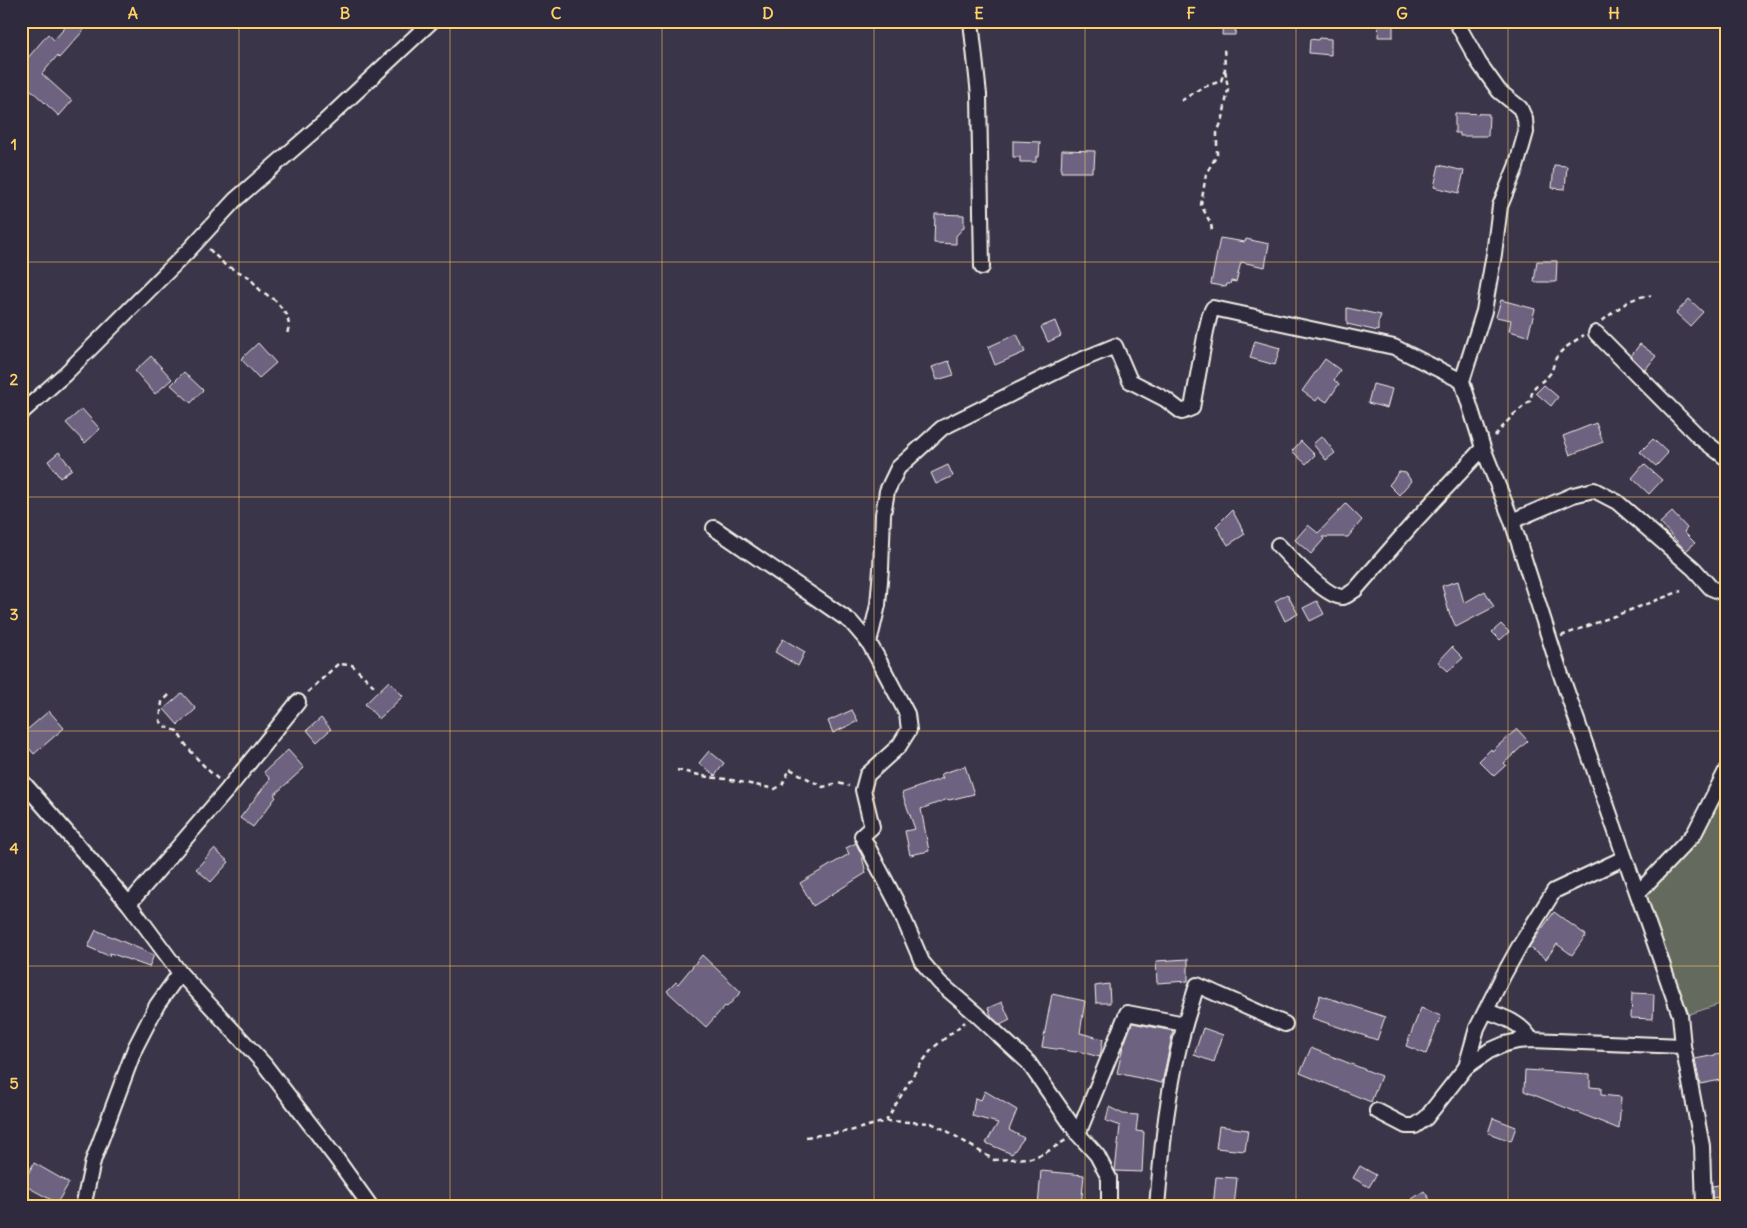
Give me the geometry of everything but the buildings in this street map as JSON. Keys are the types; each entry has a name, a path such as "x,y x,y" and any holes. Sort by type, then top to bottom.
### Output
{"street":[{"path":"21,412 64,374 199,239 235,200 323,123 432,21"},
{"path":"971,21 979,94 982,267"},
{"path":"1459,21 1459,27 1479,63 1500,91 1520,108 1525,119 1526,132 1518,160 1500,206 1484,311 1462,381 1483,448 1512,521 1624,858 1680,1015 1683,1046 1702,1146 1704,1207"},
{"path":"869,644 878,605 883,514 887,491 898,468 942,428 1076,362 1115,346 1130,381 1165,399 1182,412 1192,408 1206,331 1213,308 1394,347 1462,381"},
{"path":"1594,330 1699,437 1726,458"},
{"path":"1278,545 1324,589 1342,597 1347,595 1356,590 1416,520 1483,448"},
{"path":"1512,521 1573,495 1594,490 1616,502 1694,569 1711,588 1726,594"},
{"path":"714,528 851,622 869,644 907,714 909,730 899,746 867,775 863,790 872,827 862,836 897,903 922,962 940,983 1028,1062 1078,1134 1096,1154 1108,1178 1108,1207"},
{"path":"129,904 228,789 298,702"},
{"path":"1638,893 1694,834 1726,771"},
{"path":"21,780 129,904 180,973 264,1064 371,1207"},
{"path":"1466,1067 1477,1028 1518,947 1554,891 1624,858"},
{"path":"83,1207 93,1162 135,1048 157,1006 180,973"},
{"path":"1157,1207 1161,1155 1176,1053 1197,985 1285,1024"},
{"path":"1486,1011 1520,1025 1528,1033 1531,1040"},
{"path":"1078,1134 1126,1013 1185,1024"},
{"path":"1377,1111 1406,1126 1415,1126 1426,1118 1466,1067 1489,1051 1518,1041 1683,1046"}],"path":[{"path":"1212,230 1201,204 1206,174 1216,155 1217,133 1223,118 1228,89 1224,46"},
{"path":"1181,101 1201,88 1221,81 1225,69"},
{"path":"199,239 225,265 249,277 260,290 276,301 288,315 287,335"},
{"path":"1483,448 1512,416 1530,401 1532,390 1537,383 1552,371 1557,356 1572,343 1594,330 1630,300 1641,295 1651,296"},
{"path":"1550,640 1681,591"},
{"path":"298,702 338,664 352,666 376,688"},
{"path":"169,695 162,702 160,721 166,728 178,731 184,742 203,765 228,789"},
{"path":"677,770 708,778 726,779 775,789 782,785 790,769 823,787 838,782 863,790"},
{"path":"886,1121 933,1048 975,1013"},
{"path":"806,1137 850,1132 886,1121 931,1123 994,1160 1031,1158 1046,1153 1058,1144 1078,1134"}],"green space":[{"path":"1726,777 1726,1002 1687,1015 1642,893 1696,835"}]}
